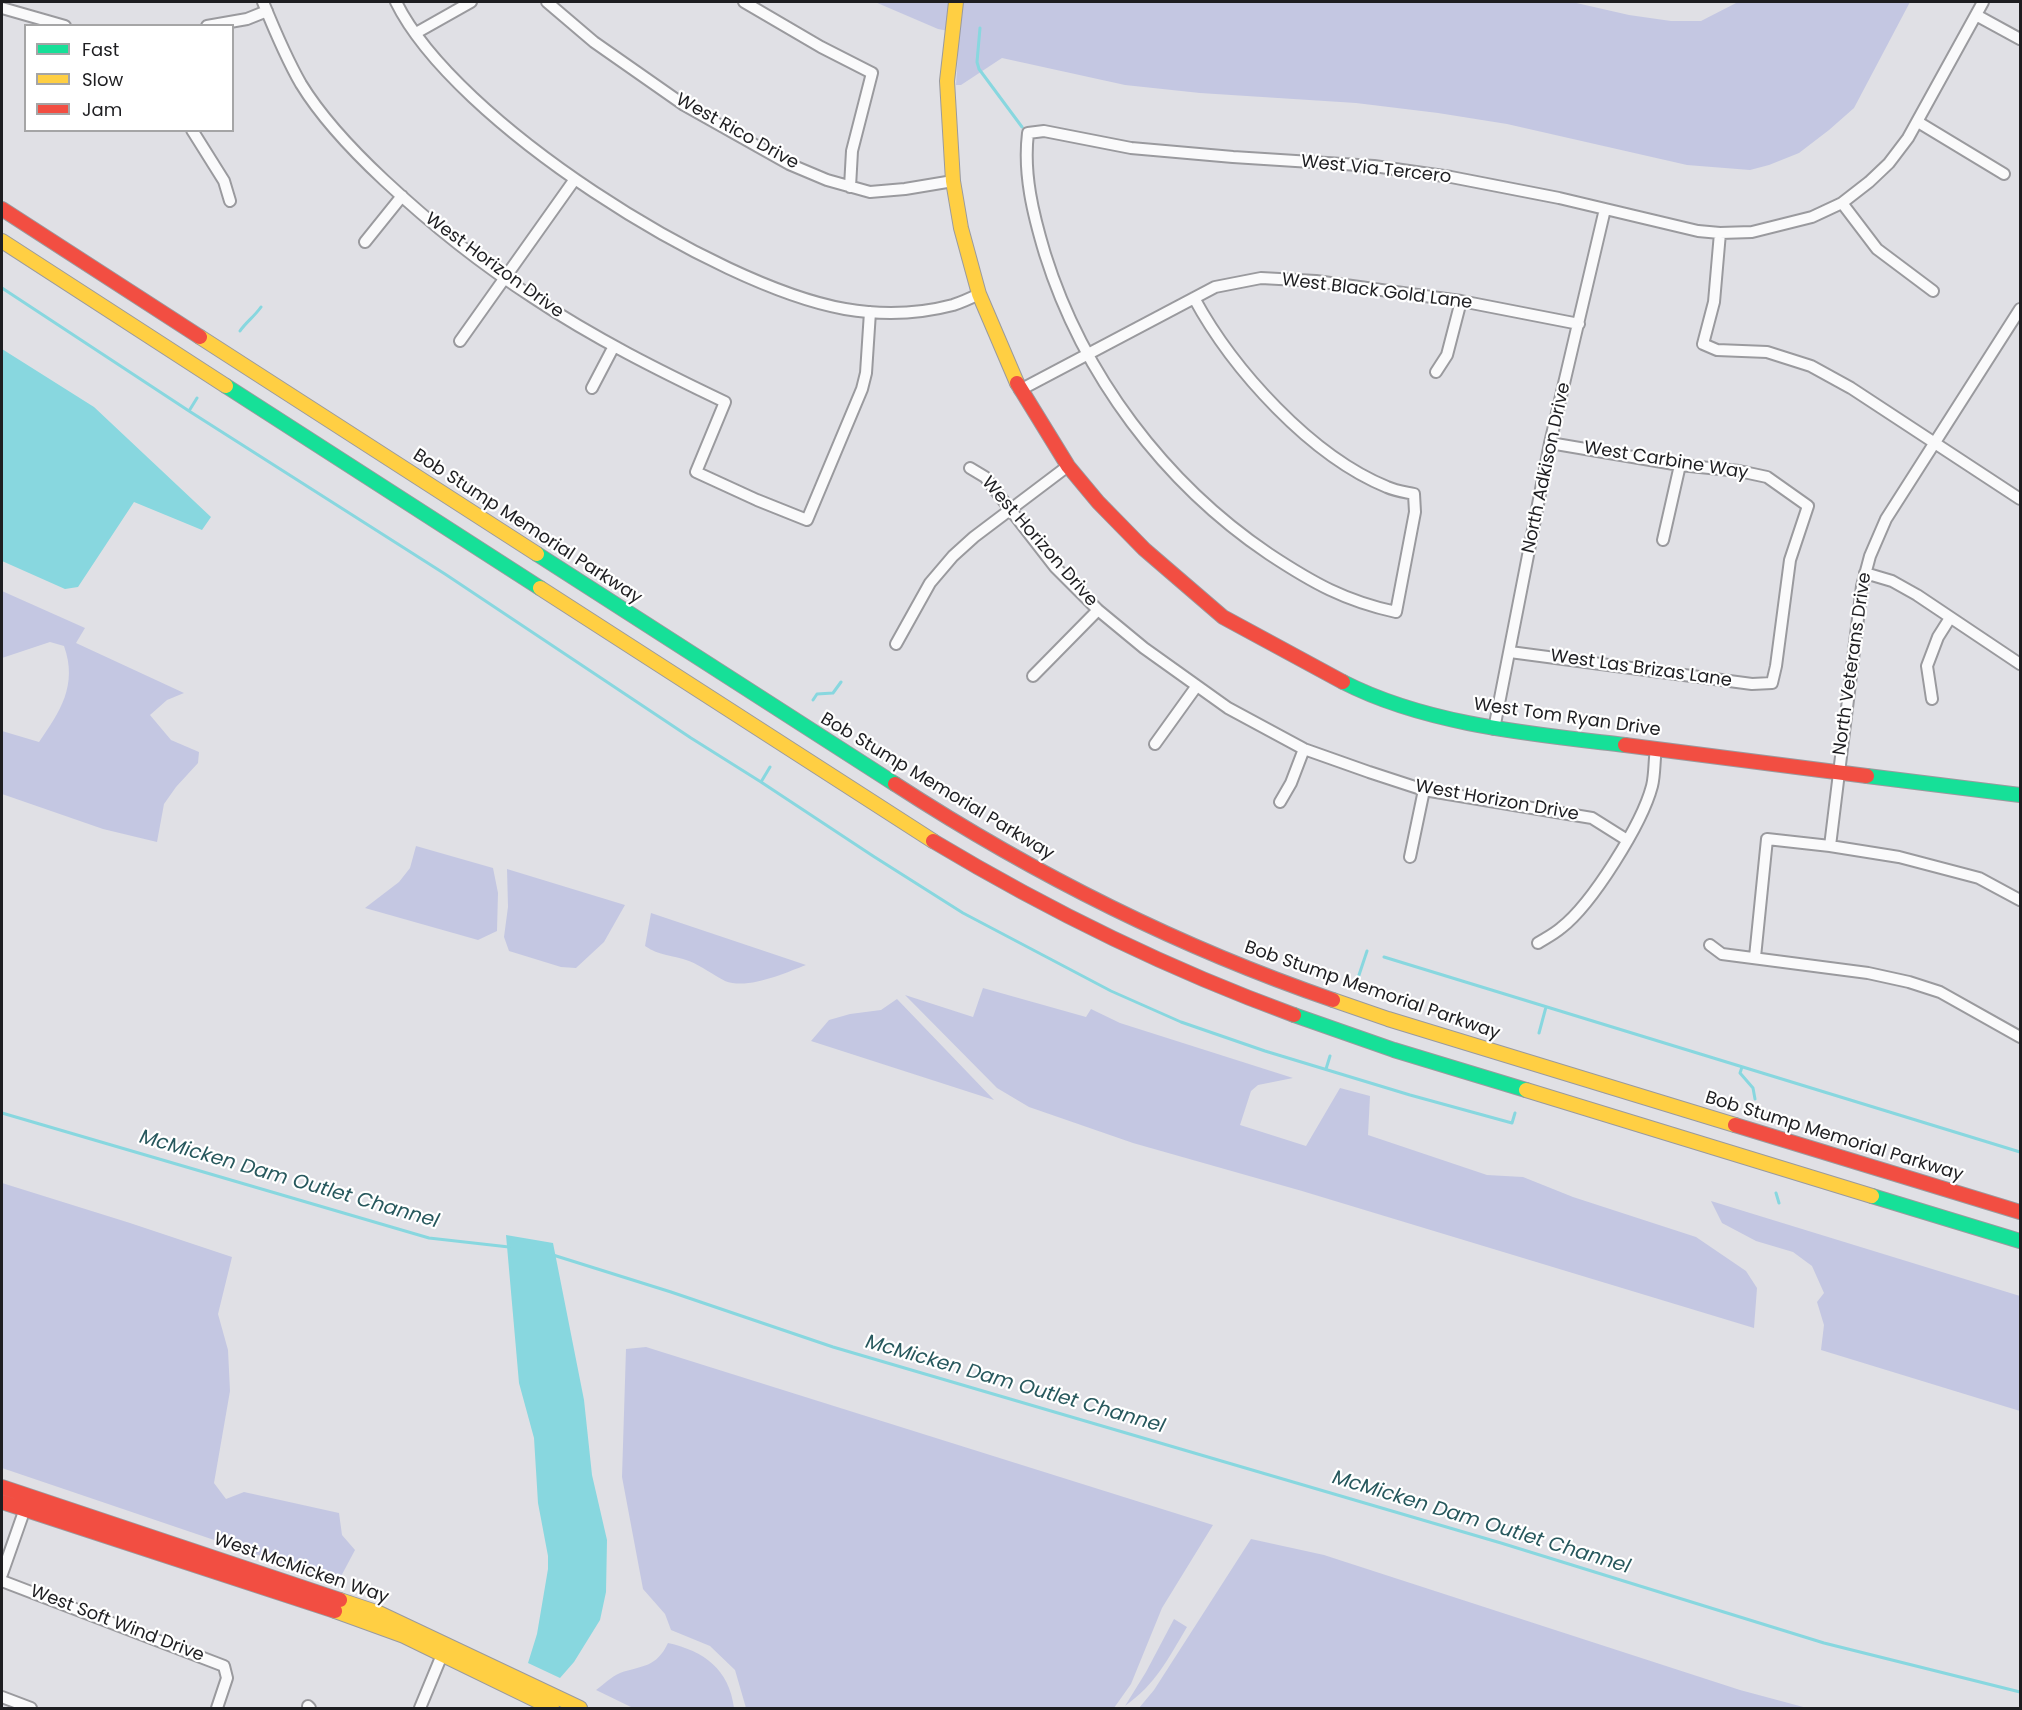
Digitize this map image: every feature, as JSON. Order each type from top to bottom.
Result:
[{"type":"main road","name":"West Tom Ryan Drive","points":[[956,2],[947,81],[954,181],[962,228],[979,294],[999,345],[1020,390],[1068,466],[1144,549],[1223,617],[1356,689],[1406,707],[1494,729],[2020,795]]},
{"type":"main road","name":"Bob Stump Memorial Parkway","points":[[2,209],[914,797],[993,845],[1103,904],[1251,970],[1379,1016],[2020,1212]]},
{"type":"main road","points":[[2,241],[909,827],[1011,887],[1097,931],[1217,986],[1338,1031],[2020,1240]]},
{"type":"main road","name":"West McMicken Way","points":[[2,1487],[27,1503],[444,1649],[580,1708]]},
{"type":"main road","name":"West McMicken Way","points":[[2,1502],[27,1503]]},
{"type":"main road","name":"West McMicken Way","points":[[444,1649],[552,1708]]},
{"type":"street","points":[[396,2],[435,60],[464,89],[523,139],[575,179],[635,217],[732,271],[788,294],[845,309],[870,312],[904,312],[954,305],[979,294]]},
{"type":"street","points":[[416,33],[471,2]]},
{"type":"street","name":"West Rico Drive","points":[[547,2],[594,42],[684,105],[789,164],[827,180],[870,192],[954,181]]},
{"type":"street","points":[[744,2],[821,47],[872,73],[852,151],[850,187]]},
{"type":"street","name":"West Via Tercero","points":[[1088,354],[1055,286],[1033,211],[1025,157],[1028,133],[1044,131],[1131,148],[1374,166],[1451,177],[1698,231],[1752,232],[1812,217],[1842,202],[1889,163],[1918,122],[1983,2]]},
{"type":"street","points":[[218,24],[247,19],[265,6]]},
{"type":"street","name":"West Horizon Drive","points":[[265,6],[302,84],[332,127],[402,196],[534,298],[615,346],[725,402],[696,472],[757,501],[807,520],[862,389],[866,373],[870,312]]},
{"type":"street","points":[[2,8],[58,24]]},
{"type":"street","points":[[1976,15],[2020,39]]},
{"type":"street","points":[[1918,122],[2004,174]]},
{"type":"street","points":[[193,132],[224,181],[230,201]]},
{"type":"street","points":[[460,340],[575,179]]},
{"type":"street","points":[[365,242],[402,196]]},
{"type":"street","points":[[1842,202],[1877,249],[1933,291]]},
{"type":"street","name":"North Adkison Drive","points":[[1494,729],[1551,443],[1605,209]]},
{"type":"street","points":[[1720,233],[1714,302],[1703,344],[1718,350],[1767,352],[1811,366],[1851,388],[2020,499]]},
{"type":"street","name":"West Black Gold Lane","points":[[1020,390],[1215,287],[1261,278],[1316,281],[1461,301],[1579,324]]},
{"type":"street","points":[[1088,354],[1101,377],[1167,467],[1211,510],[1304,577],[1337,595],[1396,612],[1415,512],[1414,494],[1388,488],[1348,467],[1316,443],[1257,386],[1209,326],[1194,298]]},
{"type":"street","points":[[1436,372],[1447,355],[1461,301]]},
{"type":"street","name":"North Veterans Drive","points":[[1830,846],[1862,586],[1870,556],[1886,519],[2017,324],[2020,309]]},
{"type":"street","points":[[592,388],[615,346]]},
{"type":"street","name":"West Carbine Way","points":[[1551,443],[1767,477],[1808,506],[1790,560],[1772,683]]},
{"type":"street","points":[[1663,540],[1680,465]]},
{"type":"street","points":[[896,644],[930,583],[953,556],[974,537],[1068,466]]},
{"type":"street","name":"West Horizon Drive","points":[[970,468],[985,477],[1055,567],[1098,610],[1196,687],[1228,708],[1304,749],[1424,790],[1592,818],[1627,840]]},
{"type":"street","points":[[1865,573],[1892,581],[1917,595],[2020,664]]},
{"type":"street","points":[[1033,676],[1098,610]]},
{"type":"street","points":[[1932,699],[1927,666],[1938,637],[1950,618]]},
{"type":"street","name":"West Las Brizas Lane","points":[[1510,652],[1752,684],[1772,683]]},
{"type":"street","points":[[1155,744],[1196,687]]},
{"type":"street","points":[[1280,802],[1291,783],[1304,749]]},
{"type":"street","points":[[1538,943],[1562,928],[1584,905],[1627,840],[1642,813],[1652,785],[1656,749]]},
{"type":"street","points":[[1410,857],[1424,790]]},
{"type":"street","points":[[1755,957],[1767,840],[1830,846],[1899,857],[1979,878],[2020,900]]},
{"type":"street","points":[[1710,945],[1722,954],[1868,973],[1909,982],[1940,992],[2020,1037]]},
{"type":"street","points":[[2,1574],[27,1503]]},
{"type":"street","name":"West Soft Wind Drive","points":[[2,1581],[224,1666],[227,1674],[217,1708]]},
{"type":"street","points":[[420,1708],[444,1649]]},
{"type":"street","points":[[2,1697],[31,1708]]},
{"type":"shaded area","points":[[875,2],[1572,2],[1629,15],[1671,21],[1701,21],[1738,2],[1910,2],[1854,108],[1799,153],[1750,170],[1687,165],[1507,124],[1438,113],[1356,103],[1200,93],[1125,85],[1002,58],[961,85],[956,85],[959,33],[938,29]]},
{"type":"shaded area","points":[[2,591],[85,628],[76,643],[184,693],[167,700],[150,715],[171,740],[199,752],[198,763],[164,804],[157,842],[103,829],[2,794],[2,731],[39,742],[60,709],[68,686],[69,673],[64,646],[50,642],[2,658]]},
{"type":"shaded area","points":[[416,846],[493,868],[498,893],[497,931],[478,940],[365,908],[399,882],[410,868]]},
{"type":"shaded area","points":[[507,869],[625,905],[604,942],[576,968],[561,967],[509,951],[504,937],[508,907]]},
{"type":"shaded area","points":[[651,913],[806,965],[755,982],[725,981],[694,963],[656,952],[645,946]]},
{"type":"shaded area","points":[[983,988],[1086,1017],[1091,1009],[1120,1023],[1293,1078],[1258,1085],[1251,1091],[1240,1125],[1306,1146],[1340,1088],[1370,1096],[1368,1135],[1487,1175],[1523,1177],[1573,1197],[1696,1237],[1746,1271],[1757,1288],[1754,1328],[1302,1191],[1133,1143],[1029,1107],[997,1088],[905,995],[973,1017]]},
{"type":"shaded area","points":[[897,999],[994,1100],[811,1041],[829,1020],[850,1014],[881,1010]]},
{"type":"shaded area","points":[[2,1183],[232,1257],[218,1314],[228,1350],[230,1391],[214,1483],[226,1499],[244,1492],[339,1513],[342,1535],[355,1550],[338,1582],[2,1468]]},
{"type":"shaded area","points":[[1711,1201],[2020,1296],[2020,1411],[1821,1350],[1824,1325],[1817,1302],[1824,1293],[1812,1266],[1793,1252],[1756,1241],[1722,1223]]},
{"type":"shaded area","points":[[646,1347],[1213,1525],[1162,1608],[1131,1684],[1114,1708],[746,1708],[735,1670],[710,1646],[671,1630],[665,1614],[643,1589],[622,1477],[626,1349]]},
{"type":"shaded area","points":[[1251,1539],[1324,1555],[1740,1690],[1807,1708],[1139,1708],[1154,1690]]},
{"type":"shaded area","points":[[1174,1619],[1187,1627],[1153,1680],[1125,1706],[1146,1672]]},
{"type":"shaded area","points":[[668,1643],[693,1651],[713,1664],[727,1683],[734,1708],[633,1708],[596,1690],[617,1674],[654,1661]]},
{"type":"water","points":[[2,349],[94,407],[211,517],[202,530],[134,502],[78,587],[65,589],[2,561]]},
{"type":"water","points":[[506,1235],[553,1243],[584,1400],[592,1475],[607,1540],[606,1592],[600,1620],[574,1662],[560,1678],[528,1663],[537,1634],[548,1569],[548,1556],[538,1503],[534,1438],[519,1383]]},
{"type":"waterway","points":[[980,28],[977,62],[979,69],[1022,127]]},
{"type":"waterway","points":[[2,288],[963,913],[1111,991],[1181,1022],[1265,1051],[1512,1123],[1515,1113]]},
{"type":"waterway","points":[[240,331],[261,307]]},
{"type":"waterway","points":[[189,411],[197,398]]},
{"type":"waterway","points":[[813,700],[817,694],[833,693],[841,682]]},
{"type":"waterway","points":[[761,782],[770,767]]},
{"type":"waterway","points":[[1357,981],[1367,951]]},
{"type":"waterway","points":[[1384,957],[2020,1152]]},
{"type":"waterway","points":[[1539,1033],[1546,1007]]},
{"type":"waterway","points":[[1326,1069],[1330,1056]]},
{"type":"waterway","points":[[1742,1067],[1740,1073],[1753,1088],[1755,1099]]},
{"type":"waterway","name":"McMicken Dam Outlet Channel","points":[[2,1113],[429,1238],[509,1247]]},
{"type":"waterway","points":[[1776,1193],[1779,1203]]},
{"type":"waterway","name":"McMicken Dam Outlet Channel","points":[[553,1255],[833,1347],[1501,1543],[1824,1643],[2020,1692]]},
{"type":"traffic: fast","points":[[226,386],[540,588]]},
{"type":"traffic: fast","points":[[537,554],[895,784]]},
{"type":"traffic: fast","points":[[1343,682],[1375,697],[1445,718],[1517,732],[1625,745]]},
{"type":"traffic: fast","points":[[1867,776],[2020,795]]},
{"type":"traffic: fast","points":[[1294,1015],[1394,1050],[1526,1090]]},
{"type":"traffic: fast","points":[[1872,1196],[2020,1241]]},
{"type":"traffic: slow","points":[[956,2],[947,81],[953,181],[961,228],[979,294],[1017,383]]},
{"type":"traffic: slow","points":[[2,241],[226,386]]},
{"type":"traffic: slow","points":[[200,337],[537,554]]},
{"type":"traffic: slow","points":[[540,588],[933,841]]},
{"type":"traffic: slow","points":[[1333,1000],[1388,1019],[1735,1125]]},
{"type":"traffic: slow","points":[[1526,1090],[1872,1196]]},
{"type":"traffic: slow","points":[[340,1600],[379,1613],[580,1708]]},
{"type":"traffic: slow","points":[[335,1611],[404,1636],[552,1708]]},
{"type":"traffic: jam","points":[[2,209],[200,337]]},
{"type":"traffic: jam","points":[[1017,383],[1068,466],[1098,502],[1144,549],[1223,617],[1343,682]]},
{"type":"traffic: jam","points":[[1625,745],[1867,776]]},
{"type":"traffic: jam","points":[[895,784],[1000,848],[1108,906],[1219,956],[1333,1000]]},
{"type":"traffic: jam","points":[[933,841],[1020,891],[1109,937],[1201,978],[1294,1015]]},
{"type":"traffic: jam","points":[[1735,1125],[2020,1212]]},
{"type":"traffic: jam","points":[[2,1487],[340,1600]]},
{"type":"traffic: jam","points":[[2,1502],[335,1611]]}]
